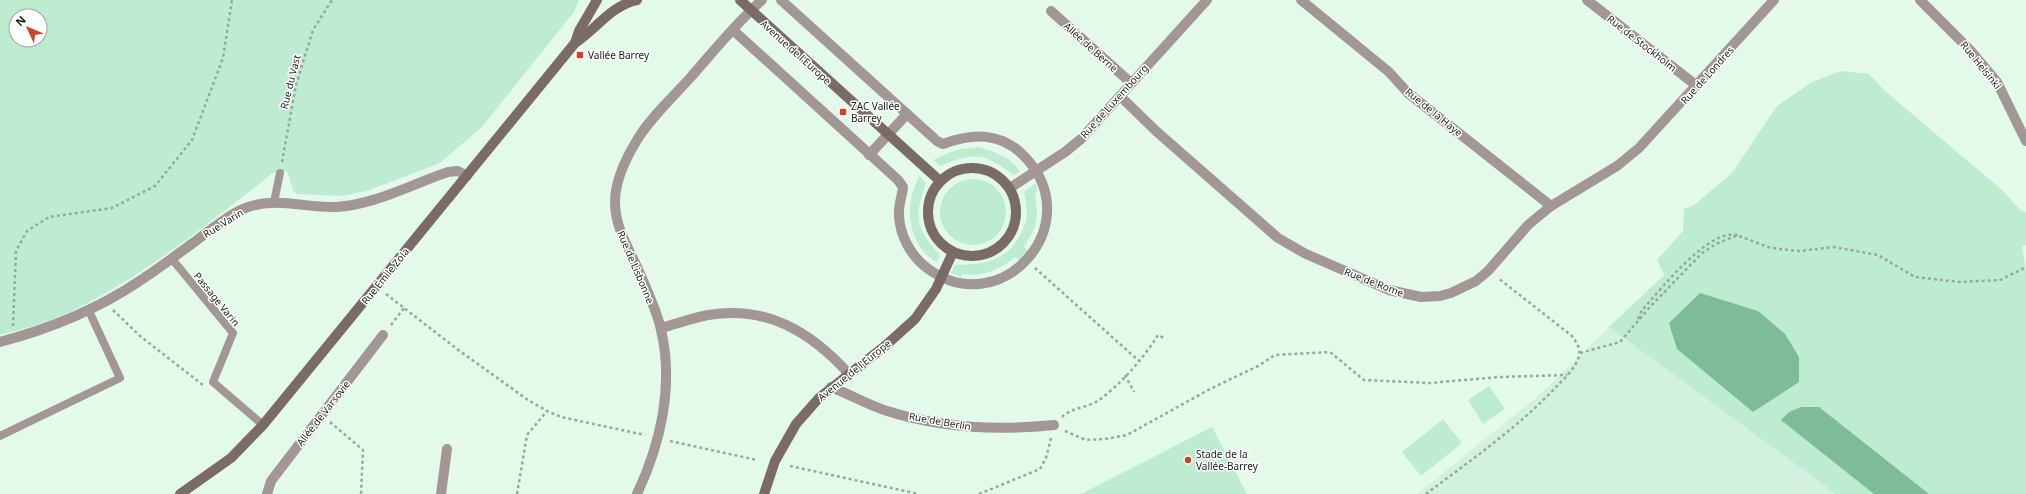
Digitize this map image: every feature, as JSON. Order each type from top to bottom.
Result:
[{"type":"street","name":"Rue Émile Zola","points":[[575,43],[579,31],[597,0]]},
{"type":"street","name":"Rue Émile Zola","points":[[187,492],[231,458],[263,425],[575,43],[608,15],[622,6],[637,0]]},
{"type":"street","name":"Rue de Lisbonne","points":[[637,494],[651,461],[658,438],[664,411],[666,386],[660,328],[638,269],[622,236],[615,203],[616,190],[621,173],[637,139],[733,30],[762,0]]},
{"type":"street","points":[[733,30],[898,180],[903,187],[899,203],[899,217],[906,243],[923,265],[942,278],[959,283],[986,283],[1012,273],[1032,255],[1042,237],[1047,217],[1044,189],[1036,171],[1023,155],[1000,140],[973,135],[964,136],[944,144],[937,141],[781,0]]},
{"type":"street","name":"Rue de Luxembourg","points":[[1010,188],[1081,139],[1207,0]]},
{"type":"street","name":"Rue de la Haye","points":[[1301,0],[1389,72],[1408,93],[1551,206]]},
{"type":"street","name":"Rue de Stockholm","points":[[1587,0],[1697,86]]},
{"type":"street","name":"Rue de Londres","points":[[1639,148],[1774,0]]},
{"type":"street","name":"Rue Helsinki","points":[[1920,0],[1970,50],[1997,82],[2026,141]]},
{"type":"street","name":"Avenue de l'Europe","points":[[740,1],[940,181]]},
{"type":"street","name":"Allée de Berne","points":[[1051,11],[1131,83]]},
{"type":"street","name":"Rue de Rome","points":[[1120,96],[1156,131],[1278,238],[1306,254],[1389,290],[1421,297],[1435,297],[1464,288],[1488,271],[1528,226],[1551,206],[1617,166],[1639,148]]},
{"type":"street","points":[[869,155],[906,114]]},
{"type":"street","points":[[976,168],[996,174],[1010,188],[1014,199],[1016,221],[1005,242],[997,249],[975,256],[953,252],[939,242],[930,228],[927,212],[931,195],[940,181],[957,170],[976,168]]},
{"type":"street","name":"Rue Varin","points":[[0,342],[89,311],[106,303],[172,259],[236,213],[260,204],[274,202],[335,207],[381,197],[448,172],[458,171],[467,176]]},
{"type":"street","name":"Avenue de l'Europe","points":[[764,494],[775,462],[792,430],[807,410],[831,387],[885,346],[915,319],[930,300],[942,278],[953,252]]},
{"type":"street","points":[[660,328],[694,318],[722,313],[761,316],[785,324],[808,336],[828,352],[849,374]]},
{"type":"street","name":"Allée de Varsovie","points":[[267,494],[270,482],[383,335]]},
{"type":"street","name":"Rue de Berlin","points":[[831,387],[883,409],[941,424],[1000,428],[1054,426]]},
{"type":"street","points":[[441,494],[447,449]]},
{"type":"lane","points":[[274,202],[280,174]]},
{"type":"lane","name":"Passage Varin","points":[[172,259],[233,333],[213,382],[218,388]]},
{"type":"lane","points":[[0,436],[120,378],[89,311]]},
{"type":"lane","points":[[218,388],[263,425]]},
{"type":"path","points":[[12,339],[16,251],[27,231],[49,217],[112,208],[155,186],[192,140],[223,58],[232,0]]},
{"type":"path","name":"Rue du Vast","points":[[280,174],[296,85],[313,30],[332,0]]},
{"type":"path","points":[[1580,354],[1617,344],[1627,336],[1637,323],[1702,253],[1716,244],[1735,236],[1779,249],[1800,251],[1834,247],[1878,256],[1915,277],[1960,282],[2000,280],[2026,267]]},
{"type":"path","points":[[1035,268],[1139,361]]},
{"type":"path","points":[[1426,494],[1526,417],[1567,375],[1574,366],[1580,354],[1579,346],[1572,336],[1488,271]]},
{"type":"path","points":[[385,292],[463,354],[528,400],[547,411],[561,417],[757,460]]},
{"type":"path","points":[[106,303],[140,336],[209,390],[218,388]]},
{"type":"path","points":[[383,335],[404,308]]},
{"type":"path","points":[[979,494],[1040,470],[1046,458],[1054,426],[1068,412],[1086,407],[1098,400],[1139,361],[1158,335],[1164,338]]},
{"type":"path","points":[[1054,426],[1086,440],[1105,439],[1127,434],[1210,388],[1258,366],[1275,355],[1330,352],[1364,380],[1430,383],[1499,377],[1567,375]]},
{"type":"path","points":[[1125,375],[1134,392]]},
{"type":"path","points":[[518,494],[527,435],[547,411]]},
{"type":"path","points":[[322,415],[363,450],[361,494]]},
{"type":"path","points":[[790,466],[920,494]]},
{"type":"shaded area","points":[[0,0],[579,0],[574,12],[482,127],[440,163],[367,191],[343,196],[297,194],[293,190],[287,171],[273,173],[225,211],[151,265],[99,297],[64,315],[37,325],[0,335]]},
{"type":"shaded area","points":[[1840,71],[1869,74],[1885,91],[2002,190],[2021,211],[2026,212],[2026,245],[2022,246],[2026,272],[2026,494],[1836,494],[1609,327],[1664,275],[1657,260],[1683,231],[1684,209],[1694,205],[1732,173],[1777,106],[1812,82]]},
{"type":"shaded area","points":[[979,147],[996,153],[1012,162],[1020,172],[1013,175],[1003,167],[986,158],[962,158],[940,166],[933,160],[956,150]]},
{"type":"shaded area","points":[[919,176],[926,183],[920,205],[919,222],[926,237],[940,255],[937,262],[923,251],[914,236],[911,227],[911,200]]},
{"type":"shaded area","points":[[973,179],[986,182],[996,189],[1003,199],[1006,212],[1003,225],[996,235],[986,242],[973,245],[960,242],[950,235],[943,225],[940,212],[943,199],[950,189],[960,182]]},
{"type":"shaded area","points":[[1035,183],[1038,190],[1035,195],[1037,217],[1032,234],[1024,247],[1028,251],[1020,261],[1015,257],[1003,266],[990,272],[970,275],[962,274],[961,277],[951,273],[955,265],[984,263],[1000,257],[1013,246],[1022,232],[1027,217],[1024,192]]},
{"type":"shaded area","points":[[1700,293],[1758,311],[1785,334],[1799,357],[1799,382],[1753,412],[1677,349],[1669,323]]},
{"type":"shaded area","points":[[1609,327],[1836,494],[1417,494],[1543,392]]},
{"type":"shaded area","points":[[1489,386],[1505,409],[1483,424],[1468,400]]},
{"type":"shaded area","points":[[1801,407],[1819,407],[1929,494],[1874,494],[1781,420],[1789,412]]},
{"type":"shaded area","points":[[1443,419],[1462,443],[1421,476],[1402,452]]},
{"type":"shaded area","name":"Stade de la Vallée-Barrey","points":[[1212,427],[1247,494],[1081,494]]},
{"type":"place","name":"Vallée Barrey","points":[[580,55]]},
{"type":"place","name":"ZAC Vallée Barrey","points":[[843,112]]},
{"type":"place","name":"Stade de la Vallée-Barrey","points":[[1188,460]]}]
